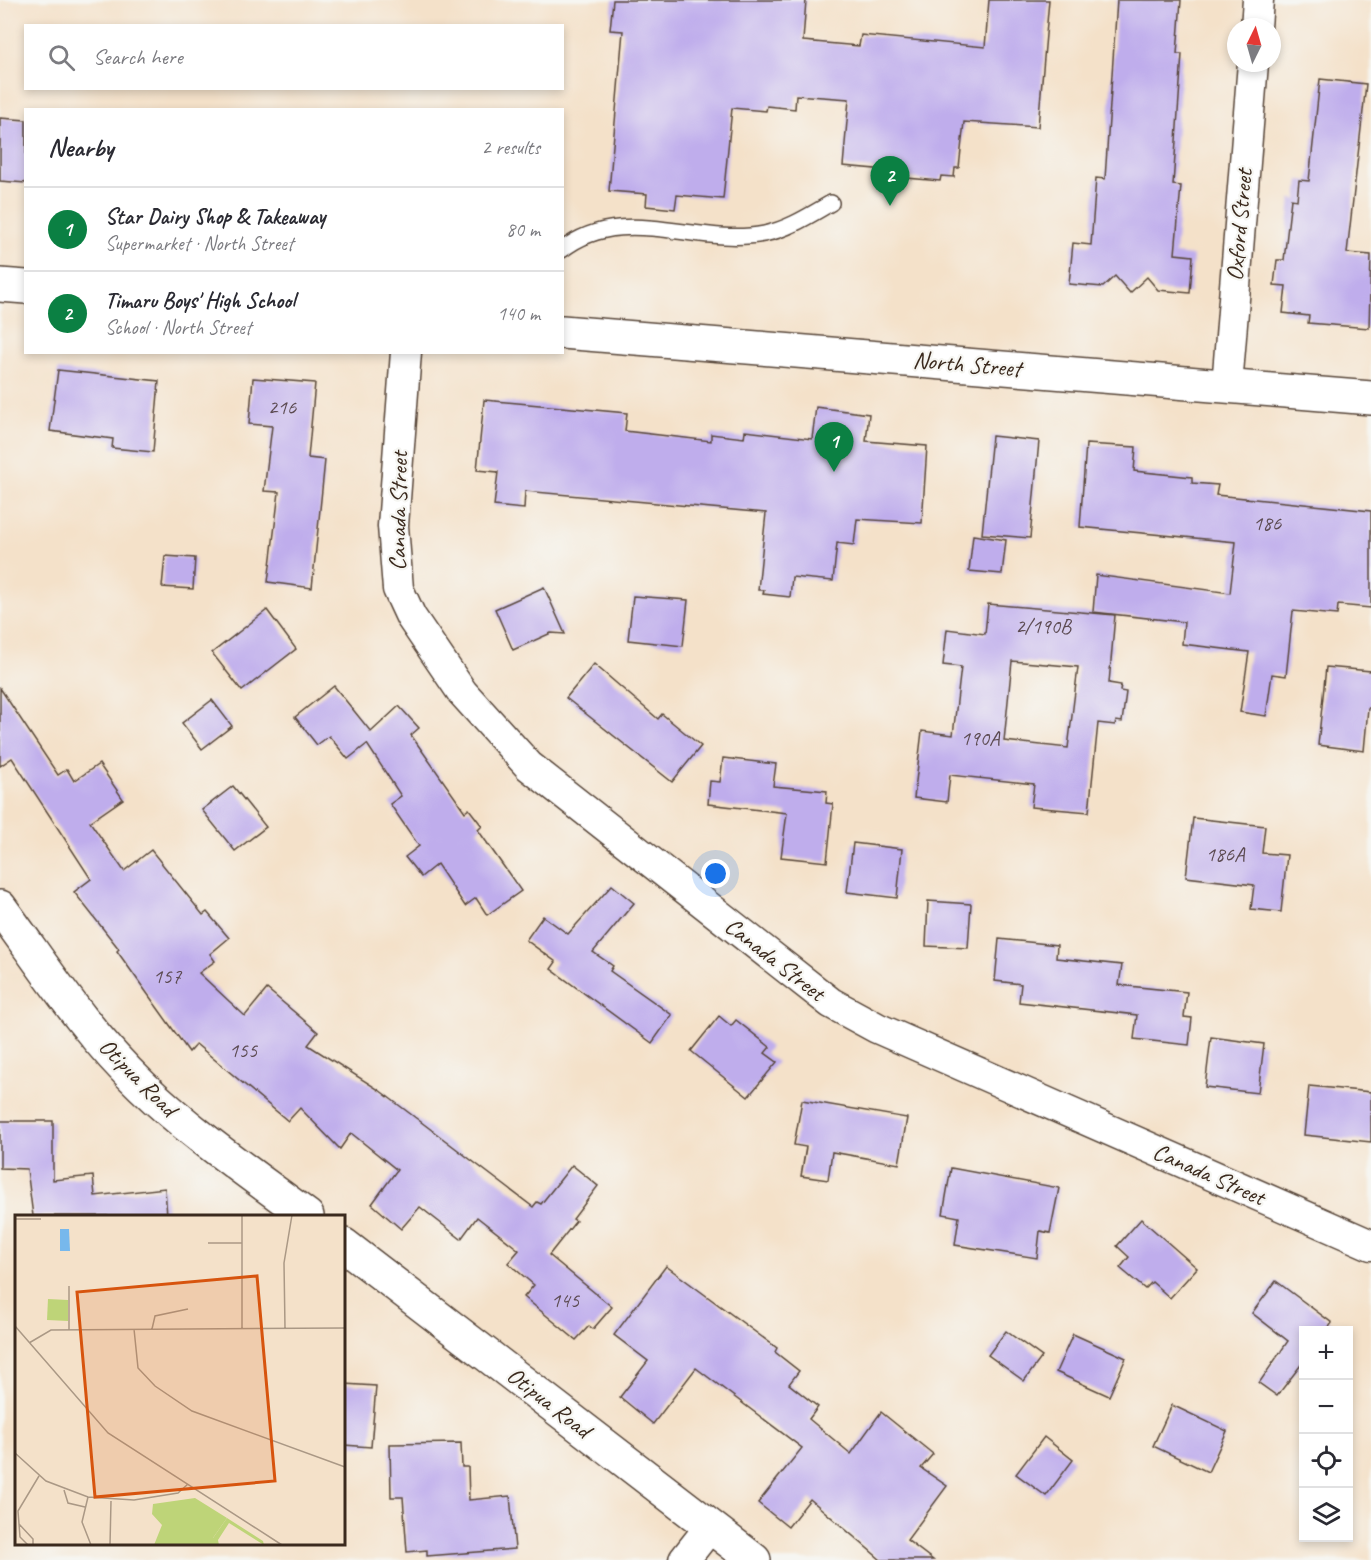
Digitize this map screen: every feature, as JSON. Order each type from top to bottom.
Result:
[{"type":"street","points":[[1257,18],[1258,0]]},
{"type":"street","name":"Oxford Street","points":[[1227,386],[1252,72]]},
{"type":"street","points":[[0,285],[24,287]]},
{"type":"street","name":"North Street","points":[[564,332],[1371,398]]},
{"type":"street","name":"Canada Street","points":[[406,354],[393,526],[398,589],[411,617],[462,692],[529,766],[831,1003],[877,1028],[1371,1245]]},
{"type":"street","name":"Otipua Road","points":[[0,907],[79,1016],[141,1086],[173,1114],[306,1215]]},
{"type":"street","name":"Otipua Road","points":[[345,1246],[754,1560]]},
{"type":"street","points":[[684,1560],[710,1527]]},
{"type":"lane","points":[[564,248],[578,237],[601,230],[632,226],[730,237],[765,234],[795,224],[831,203]]},
{"type":"building","points":[[613,0],[806,0],[803,41],[859,46],[861,35],[985,47],[989,0],[1049,0],[1038,127],[964,122],[959,168],[955,168],[954,177],[941,176],[940,181],[907,178],[908,172],[843,166],[849,99],[796,95],[795,109],[767,106],[766,111],[732,108],[723,199],[677,195],[675,209],[646,206],[647,194],[609,191],[623,31],[610,30]]},
{"type":"building","points":[[1117,0],[1181,0],[1177,54],[1182,54],[1173,185],[1181,186],[1175,254],[1193,256],[1190,293],[1158,290],[1147,277],[1130,293],[1115,276],[1103,287],[1069,284],[1073,243],[1091,245],[1096,178],[1105,179]]},
{"type":"building","points":[[1320,79],[1366,84],[1347,253],[1371,255],[1369,328],[1308,323],[1309,316],[1283,313],[1286,286],[1274,285],[1277,260],[1284,260],[1291,199],[1297,200],[1299,180],[1309,181]]},
{"type":"building","points":[[0,118],[24,120],[24,183],[0,181]]},
{"type":"building","points":[[58,370],[159,381],[153,452],[112,448],[113,439],[50,431]]},
{"type":"building","points":[[253,378],[315,383],[308,458],[325,460],[312,588],[268,582],[279,492],[264,491],[272,426],[249,424]]},
{"type":"building","points":[[484,400],[627,413],[625,431],[711,441],[711,434],[744,438],[745,431],[812,439],[816,407],[869,414],[866,441],[927,446],[922,523],[857,519],[854,545],[837,543],[833,581],[792,577],[790,597],[763,594],[764,590],[758,590],[766,513],[525,491],[524,509],[494,506],[498,472],[477,470]]},
{"type":"building","points":[[992,436],[1039,441],[1030,538],[982,534]]},
{"type":"building","points":[[1086,444],[1136,447],[1134,471],[1192,477],[1192,483],[1218,485],[1216,495],[1371,511],[1371,608],[1338,605],[1337,615],[1293,611],[1286,676],[1272,674],[1266,716],[1240,712],[1249,652],[1182,644],[1184,622],[1093,612],[1096,575],[1230,593],[1236,542],[1080,527]]},
{"type":"building","points":[[973,535],[1006,540],[1002,574],[969,571]]},
{"type":"building","points":[[165,556],[195,558],[193,589],[162,587]]},
{"type":"building","points":[[544,587],[565,634],[551,633],[513,650],[495,609]]},
{"type":"building","points":[[633,596],[688,600],[683,646],[628,640]]},
{"type":"building","points":[[988,604],[1115,615],[1109,683],[1121,685],[1120,691],[1126,692],[1122,722],[1116,721],[1115,725],[1098,723],[1089,812],[1031,807],[1034,784],[950,775],[947,802],[914,798],[922,731],[953,735],[961,667],[943,665],[947,629],[985,634]],"holes":[[[1012,661],[1078,667],[1068,748],[1004,741]]]},
{"type":"building","points":[[267,610],[296,649],[242,691],[212,653]]},
{"type":"building","points":[[594,664],[658,719],[662,714],[701,746],[672,782],[566,698]]},
{"type":"building","points":[[1326,667],[1371,671],[1371,708],[1368,708],[1364,751],[1318,745]]},
{"type":"building","points":[[334,686],[371,732],[399,706],[419,728],[411,735],[465,812],[469,809],[482,826],[478,830],[521,891],[487,915],[476,898],[465,906],[437,864],[421,877],[405,857],[419,846],[390,804],[401,796],[367,744],[348,759],[329,736],[317,745],[295,717]]},
{"type":"building","points":[[0,688],[58,775],[67,769],[74,781],[99,764],[123,799],[90,822],[124,871],[151,850],[203,915],[207,912],[229,938],[210,954],[215,961],[199,973],[245,1016],[267,989],[318,1032],[308,1045],[379,1090],[533,1207],[537,1202],[541,1204],[572,1165],[598,1186],[573,1219],[576,1221],[549,1255],[612,1307],[593,1329],[589,1326],[576,1340],[524,1297],[534,1285],[508,1263],[519,1250],[477,1217],[461,1239],[420,1207],[401,1229],[372,1204],[397,1170],[351,1133],[340,1149],[300,1108],[288,1121],[196,1044],[189,1052],[117,951],[119,949],[74,892],[91,879],[12,758],[0,766]]},
{"type":"building","points":[[212,700],[232,726],[202,749],[182,723]]},
{"type":"building","points":[[723,758],[776,764],[773,786],[827,791],[826,803],[833,804],[827,862],[781,857],[787,813],[708,804],[710,781],[720,782]]},
{"type":"building","points":[[233,786],[266,827],[235,851],[202,810]]},
{"type":"building","points":[[1193,818],[1265,826],[1262,853],[1287,855],[1281,912],[1251,909],[1254,885],[1186,877]]},
{"type":"building","points":[[853,843],[902,849],[897,898],[847,892]]},
{"type":"building","points":[[612,885],[634,903],[593,952],[613,966],[610,971],[672,1015],[652,1043],[551,969],[556,962],[526,940],[543,916],[568,934]]},
{"type":"building","points":[[928,901],[971,904],[968,948],[926,946]]},
{"type":"building","points":[[999,939],[1057,945],[1056,958],[1122,965],[1119,985],[1187,992],[1184,1017],[1192,1018],[1189,1045],[1134,1039],[1137,1015],[1019,1002],[1021,984],[995,981]]},
{"type":"building","points":[[719,1016],[731,1026],[736,1020],[770,1047],[765,1053],[777,1062],[748,1097],[691,1051]]},
{"type":"building","points":[[1211,1037],[1264,1044],[1258,1093],[1205,1087]]},
{"type":"building","points":[[1309,1086],[1371,1092],[1371,1142],[1304,1135]]},
{"type":"building","points":[[802,1100],[907,1118],[899,1164],[832,1152],[828,1180],[801,1176],[806,1147],[794,1145]]},
{"type":"building","points":[[0,1121],[53,1121],[53,1180],[93,1176],[95,1196],[165,1188],[167,1215],[33,1215],[27,1169],[0,1168]]},
{"type":"building","points":[[951,1168],[1059,1188],[1050,1233],[1040,1231],[1037,1258],[955,1245],[959,1217],[943,1214]]},
{"type":"building","points":[[1141,1219],[1197,1268],[1170,1298],[1152,1282],[1145,1289],[1120,1268],[1129,1257],[1117,1246]]},
{"type":"building","points":[[666,1266],[777,1348],[775,1352],[799,1371],[789,1384],[818,1407],[809,1419],[851,1454],[881,1412],[933,1454],[921,1468],[947,1486],[907,1540],[933,1560],[881,1560],[810,1499],[788,1527],[758,1503],[802,1448],[696,1368],[653,1424],[620,1397],[648,1361],[614,1335]]},
{"type":"building","points":[[1276,1281],[1332,1323],[1330,1326],[1299,1326],[1299,1367],[1277,1396],[1259,1383],[1288,1341],[1252,1313]]},
{"type":"building","points":[[1006,1331],[1042,1357],[1024,1381],[988,1355]]},
{"type":"building","points":[[1073,1334],[1126,1358],[1109,1396],[1056,1372]]},
{"type":"building","points":[[345,1384],[376,1386],[371,1447],[345,1445]]},
{"type":"building","points":[[1172,1405],[1227,1431],[1208,1472],[1153,1446]]},
{"type":"building","points":[[1044,1437],[1073,1460],[1046,1496],[1016,1474]]},
{"type":"building","points":[[461,1443],[462,1467],[468,1467],[469,1500],[510,1496],[515,1549],[427,1556],[427,1550],[407,1552],[403,1497],[391,1497],[390,1444]]},
{"type":"place","name":"Timaru Boys' High School","points":[[890,206]]},
{"type":"place","name":"Star Dairy Shop & Takeaway","points":[[834,472]]}]
